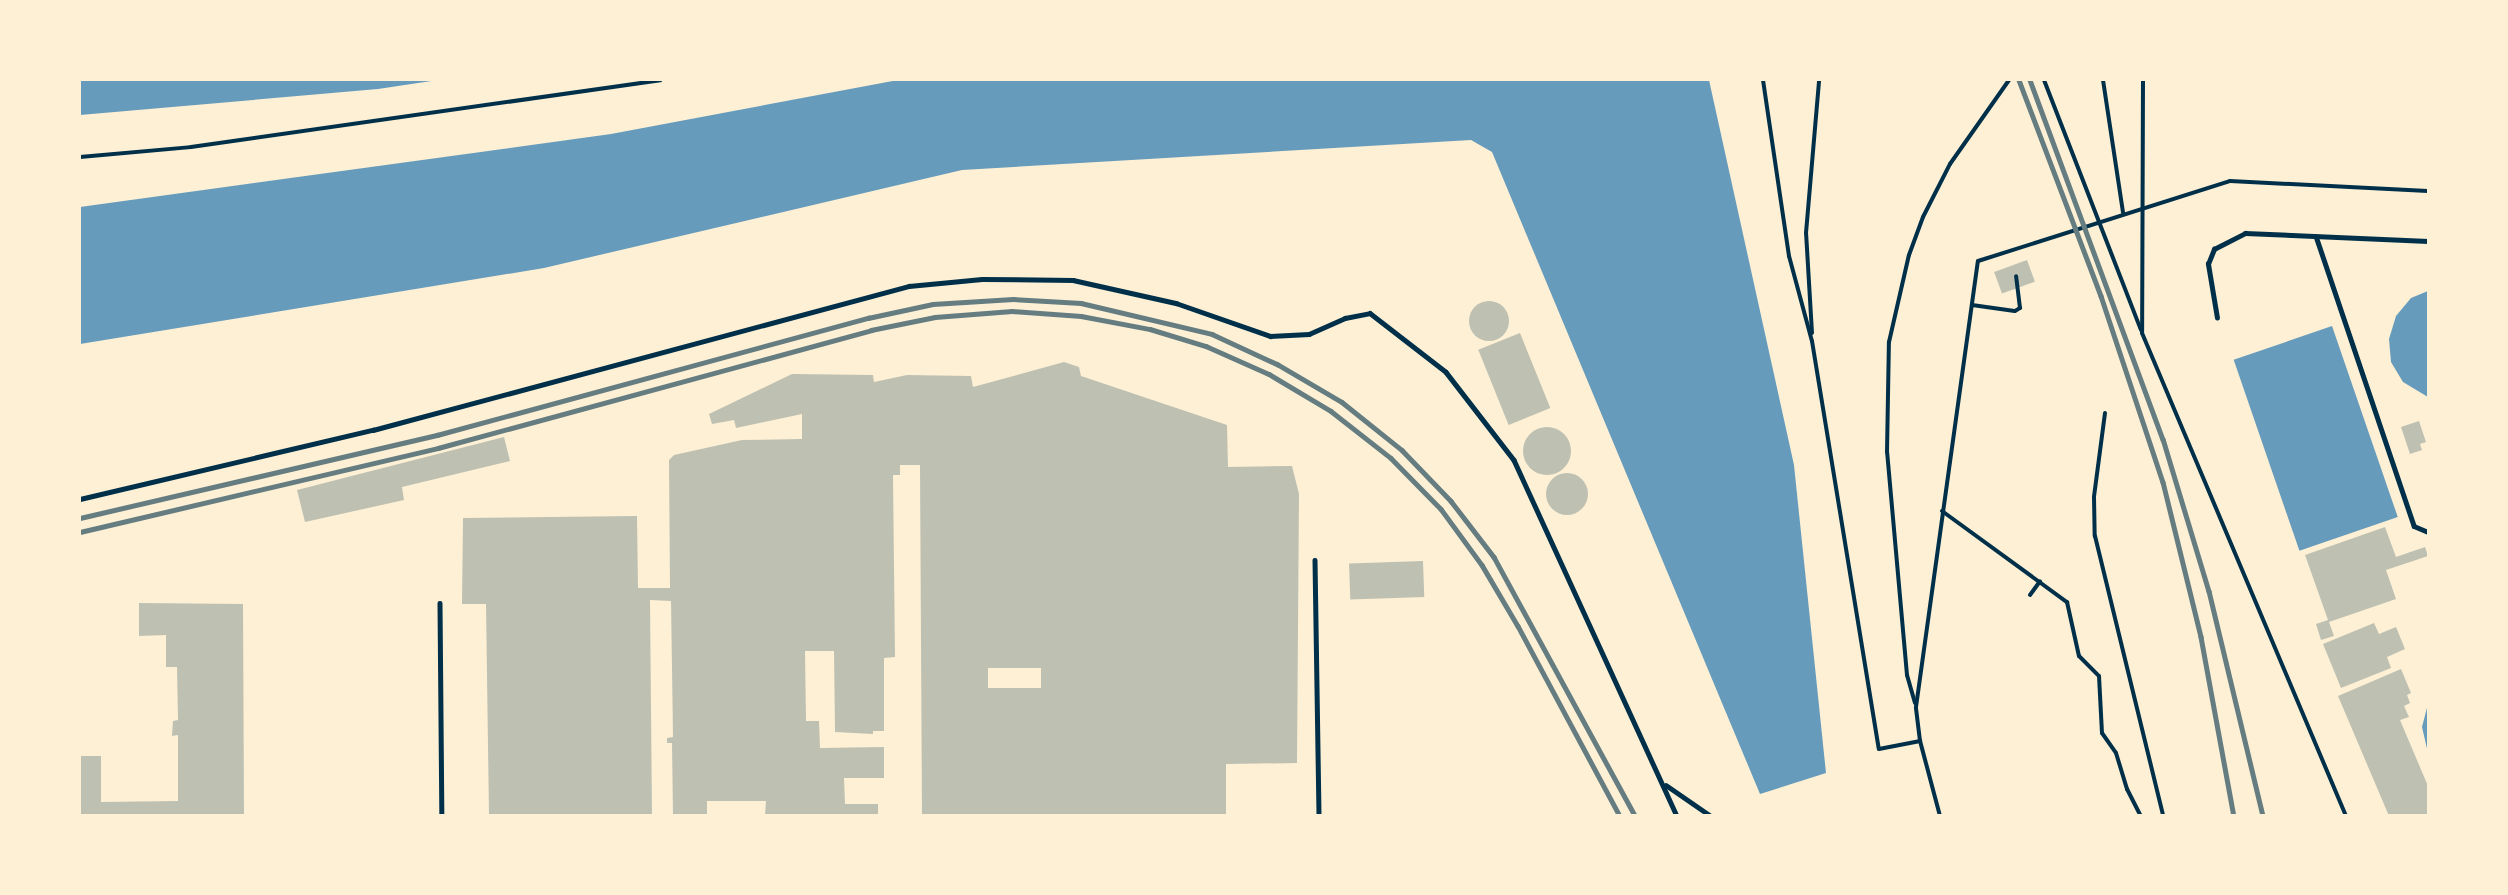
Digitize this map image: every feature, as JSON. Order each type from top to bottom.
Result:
[{"type":"lane","points":[[2217,318],[2208,264],[2214,249],[2246,233],[2428,241]]},
{"type":"lane","points":[[2316,236],[2414,526],[2428,531]]},
{"type":"lane","points":[[80,499],[373,430],[909,286],[982,279],[1072,280],[1176,303],[1270,336],[1309,334],[1345,318],[1370,314],[1446,372],[1514,460],[1677,816]]},
{"type":"lane","points":[[1316,560],[1319,816]]},
{"type":"lane","points":[[440,603],[442,816]]},
{"type":"lane","points":[[1664,784],[1711,816]]},
{"type":"path","points":[[80,157],[191,147],[660,80]]},
{"type":"path","points":[[1763,80],[1789,256],[1812,341],[1879,749],[1920,741]]},
{"type":"path","points":[[1812,341],[1806,233],[1819,80]]},
{"type":"path","points":[[1940,816],[1920,741],[1916,707],[1907,675],[1887,452],[1889,342],[1903,277],[1923,217],[1950,164],[2009,80]]},
{"type":"path","points":[[2044,80],[2142,333],[2346,816]]},
{"type":"path","points":[[2103,80],[2123,213]]},
{"type":"path","points":[[2142,333],[2143,80]]},
{"type":"path","points":[[1916,707],[1978,261],[2123,213],[2235,180],[2428,191]]},
{"type":"path","points":[[1972,305],[2015,311],[2020,308],[2016,276]]},
{"type":"path","points":[[2106,413],[2094,497],[2095,536],[2163,816]]},
{"type":"path","points":[[1942,511],[2067,602],[2079,656],[2099,676],[2103,733],[2116,753],[2127,789],[2141,816]]},
{"type":"path","points":[[2030,595],[2040,581]]},
{"type":"water","points":[[80,80],[438,80],[378,89],[80,115]]},
{"type":"water","points":[[898,80],[1709,80],[1794,465],[1826,773],[1760,794],[1492,152],[1471,140],[962,170],[544,268],[80,344],[80,207],[611,134]]},
{"type":"water","points":[[2428,291],[2428,397],[2403,382],[2391,362],[2389,339],[2396,316],[2411,298]]},
{"type":"water","points":[[2332,326],[2398,517],[2299,551],[2234,360]]},
{"type":"water","points":[[2428,704],[2428,753],[2422,727]]},
{"type":"building","points":[[2027,260],[2035,282],[2002,294],[1994,272]]},
{"type":"building","points":[[1489,301],[1503,307],[1509,321],[1503,335],[1489,341],[1475,335],[1469,321],[1475,307]]},
{"type":"building","points":[[1520,333],[1550,408],[1509,425],[1478,350]]},
{"type":"building","points":[[1064,362],[1079,367],[1081,376],[1227,425],[1228,467],[1292,466],[1299,494],[1297,763],[1226,764],[1226,816],[922,816],[920,465],[900,465],[900,475],[893,475],[895,657],[884,658],[884,731],[873,731],[873,734],[835,732],[834,651],[805,651],[806,721],[819,721],[820,748],[884,747],[884,778],[844,778],[845,804],[878,804],[878,816],[765,816],[766,801],[707,801],[707,816],[673,816],[672,743],[667,743],[667,738],[673,737],[671,601],[650,600],[652,816],[489,816],[486,604],[462,604],[463,518],[637,516],[638,588],[670,588],[669,460],[674,455],[742,440],[802,439],[802,414],[736,428],[734,420],[712,424],[709,414],[792,374],[873,375],[874,382],[907,375],[971,376],[973,387]],"holes":[[[988,668],[1041,668],[1041,688],[988,688]]]},
{"type":"building","points":[[2419,421],[2426,442],[2420,444],[2422,450],[2410,454],[2401,427]]},
{"type":"building","points":[[1542,427],[1552,427],[1567,437],[1571,451],[1570,460],[1561,471],[1552,475],[1542,475],[1527,465],[1523,456],[1523,446],[1533,431]]},
{"type":"building","points":[[504,437],[510,461],[402,487],[404,500],[305,522],[297,490]]},
{"type":"building","points":[[1567,473],[1582,479],[1588,494],[1582,509],[1567,515],[1552,509],[1546,494],[1552,479]]},
{"type":"building","points":[[2385,527],[2396,557],[2425,547],[2428,556],[2386,570],[2396,599],[2329,622],[2334,636],[2321,640],[2316,624],[2328,620],[2305,555]]},
{"type":"building","points":[[1423,561],[1424,597],[1350,600],[1349,564]]},
{"type":"building","points":[[139,603],[243,604],[244,816],[80,816],[80,756],[101,756],[101,802],[178,801],[178,735],[172,736],[173,721],[178,720],[177,667],[166,667],[166,635],[139,636]]},
{"type":"building","points":[[2374,623],[2379,634],[2396,627],[2405,649],[2387,657],[2391,668],[2341,688],[2323,644]]},
{"type":"building","points":[[2401,669],[2411,693],[2407,695],[2410,703],[2404,706],[2409,717],[2400,720],[2428,786],[2428,816],[2389,816],[2338,696]]},
{"type":"railway","points":[[2019,80],[2101,296],[2163,482],[2201,637],[2234,816]]},
{"type":"railway","points":[[2030,80],[2163,439],[2209,591],[2263,816]]},
{"type":"railway","points":[[80,518],[437,435],[868,318],[933,304],[1013,299],[1081,303],[1212,334],[1277,364],[1342,402],[1402,450],[1451,501],[1494,557],[1635,816]]},
{"type":"railway","points":[[80,532],[438,448],[871,330],[935,317],[1012,311],[1081,316],[1150,329],[1206,346],[1269,374],[1331,411],[1391,458],[1441,509],[1482,565],[1518,626],[1620,816]]}]
